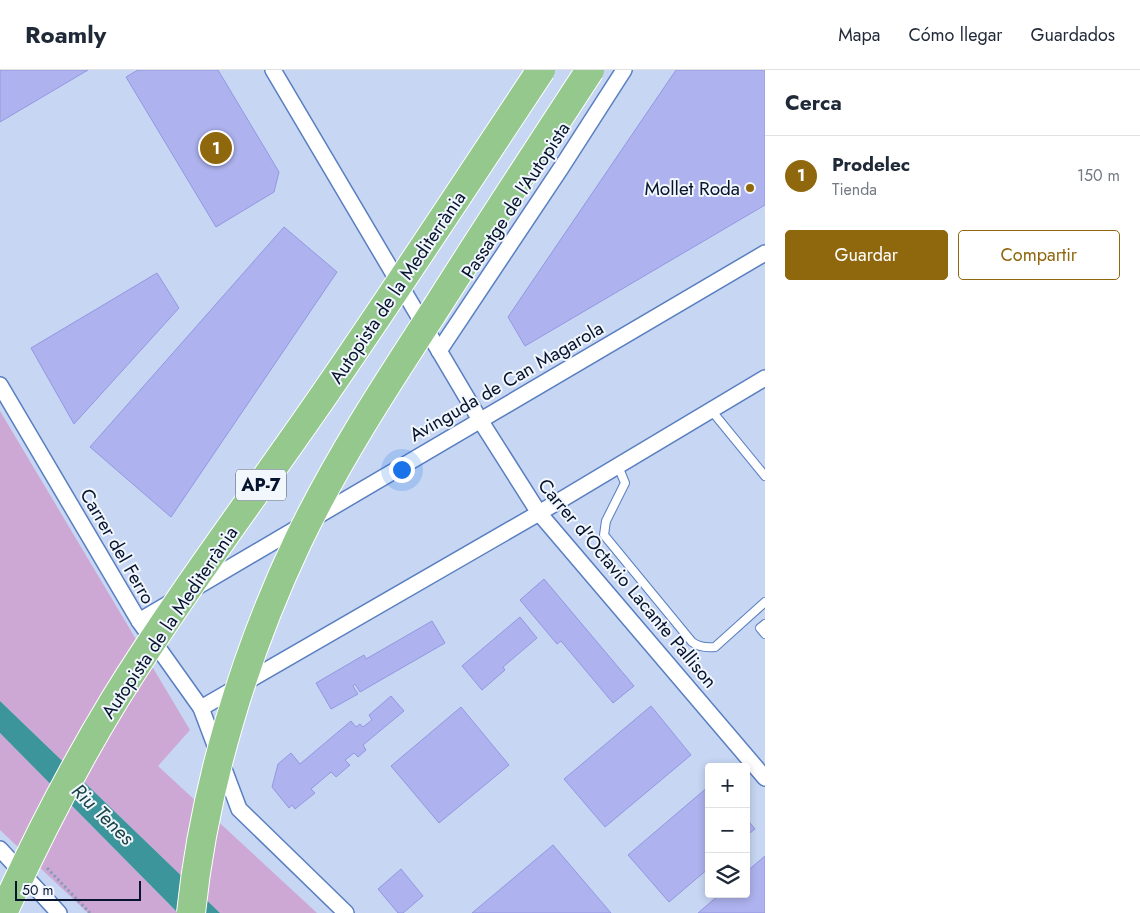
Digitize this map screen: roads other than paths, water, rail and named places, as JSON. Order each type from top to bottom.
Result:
[{"type":"highway","name":"Autopista de la Mediterrània","points":[[3,913],[54,806],[115,700],[174,609],[338,375],[542,70]]},
{"type":"highway","points":[[191,913],[198,856],[208,804],[236,702],[256,643],[298,541],[329,481],[373,405],[590,70]]},
{"type":"street","name":"Carrer d'Octavio Lacante Pallison","points":[[273,70],[480,420],[539,513],[765,778]]},
{"type":"street","name":"Passatge de l'Autopista","points":[[439,351],[624,70]]},
{"type":"street","name":"Avinguda de Can Magarola","points":[[139,621],[765,253]]},
{"type":"street","points":[[200,708],[539,513],[765,378]]},
{"type":"street","name":"Carrer del Ferro","points":[[0,385],[139,621],[200,708],[239,809],[346,913]]},
{"type":"street","points":[[0,849],[59,913]]},
{"type":"lane","points":[[711,410],[765,476]]},
{"type":"lane","points":[[618,466],[625,483],[606,521],[604,535],[692,642],[706,648],[715,647],[765,602]]},
{"type":"lane","points":[[765,624],[760,628],[765,634]]},
{"type":"water","name":"Riu Tenes","points":[[0,701],[220,913],[178,913],[0,733]]},
{"type":"place","name":"Prodelec","points":[[216,148]]},
{"type":"place","name":"Mollet Roda","points":[[750,188]]}]
